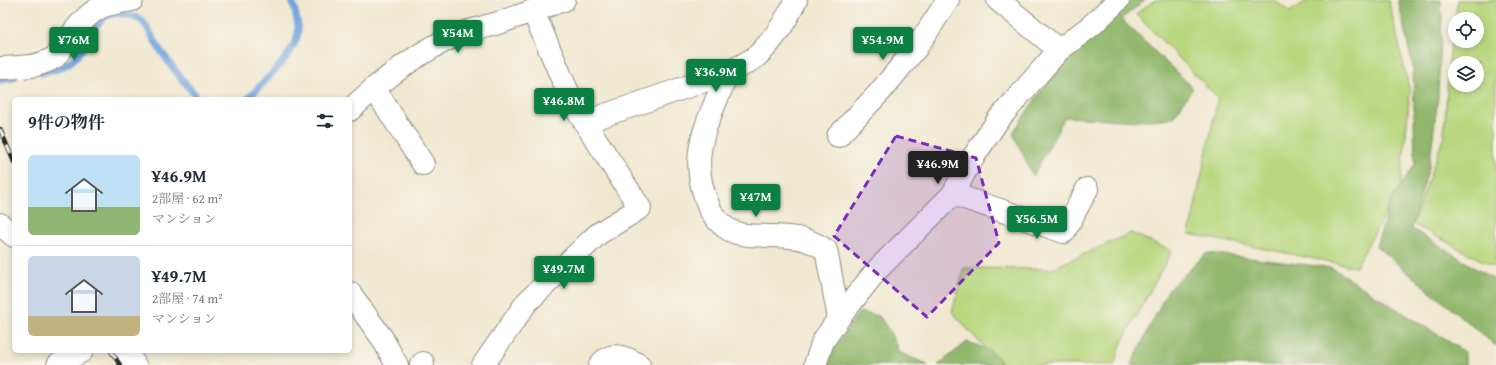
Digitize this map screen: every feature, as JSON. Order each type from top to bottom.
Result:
[{"type":"street","points":[[0,68],[35,65],[49,61],[55,56],[87,17],[96,10],[104,6],[132,0]]},
{"type":"street","points":[[352,108],[374,88],[434,47],[460,33],[534,11],[564,0]]},
{"type":"street","points":[[585,122],[727,73],[742,66],[757,56],[791,12],[796,0]]},
{"type":"street","points":[[838,136],[879,93],[917,47],[948,0]]},
{"type":"street","points":[[815,365],[823,341],[876,271],[954,194],[970,162],[998,120],[1059,50],[1092,25],[1118,0]]},
{"type":"street","points":[[1007,3],[1059,50]]},
{"type":"street","points":[[483,365],[527,302],[598,234],[640,208],[574,104],[534,11]]},
{"type":"street","points":[[727,73],[723,87],[704,126],[700,144],[700,183],[713,216],[724,226],[737,233],[752,235],[772,234],[800,238],[826,250],[839,318]]},
{"type":"street","points":[[374,88],[423,164]]},
{"type":"street","points":[[954,194],[1064,232],[1087,189]]},
{"type":"street","points":[[0,224],[12,234]]},
{"type":"street","points":[[352,296],[382,338],[397,365]]},
{"type":"street","points":[[126,353],[135,365]]},
{"type":"street","points":[[600,365],[604,360],[614,356],[626,357],[639,365]]},
{"type":"highlighted area","points":[[896,136],[976,158],[999,243],[927,317],[834,236]]},
{"type":"green space","points":[[1112,0],[1145,0],[1121,19],[1193,88],[1173,118],[1138,121],[1065,117],[1033,176],[1013,133],[1060,65]]},
{"type":"green space","points":[[1155,0],[1274,0],[1290,12],[1308,0],[1386,0],[1389,2],[1410,92],[1401,184],[1356,267],[1189,234],[1218,98],[1136,14]]},
{"type":"green space","points":[[1398,0],[1441,0],[1442,16],[1438,97],[1429,167],[1411,228],[1496,281],[1496,346],[1376,246],[1391,201],[1415,164],[1413,68]]},
{"type":"green space","points":[[1458,0],[1496,0],[1496,268],[1413,224],[1444,136],[1448,75],[1448,92],[1484,92],[1484,56],[1450,56],[1451,48],[1484,48],[1484,12],[1456,12]]},
{"type":"green space","points":[[1131,233],[1172,251],[1122,342],[1114,365],[995,365],[984,347],[952,312],[964,268],[1051,269]]},
{"type":"green space","points":[[1207,253],[1332,268],[1465,352],[1465,365],[1131,365],[1168,290]]},
{"type":"green space","points":[[859,312],[879,316],[890,332],[899,352],[928,365],[823,365]]},
{"type":"green space","points":[[967,342],[983,348],[997,356],[1003,365],[938,365]]},
{"type":"waterway","points":[[250,97],[277,68],[291,50],[295,42],[298,33],[298,25],[292,0]]},
{"type":"waterway","points":[[42,73],[60,68],[75,58],[81,51],[95,27],[107,16],[116,14],[126,15],[140,19],[143,22],[168,61],[197,97]]},
{"type":"waterway","points":[[0,80],[14,78]]},
{"type":"railway","points":[[0,129],[12,157]]},
{"type":"railway","points":[[112,353],[120,365]]}]
